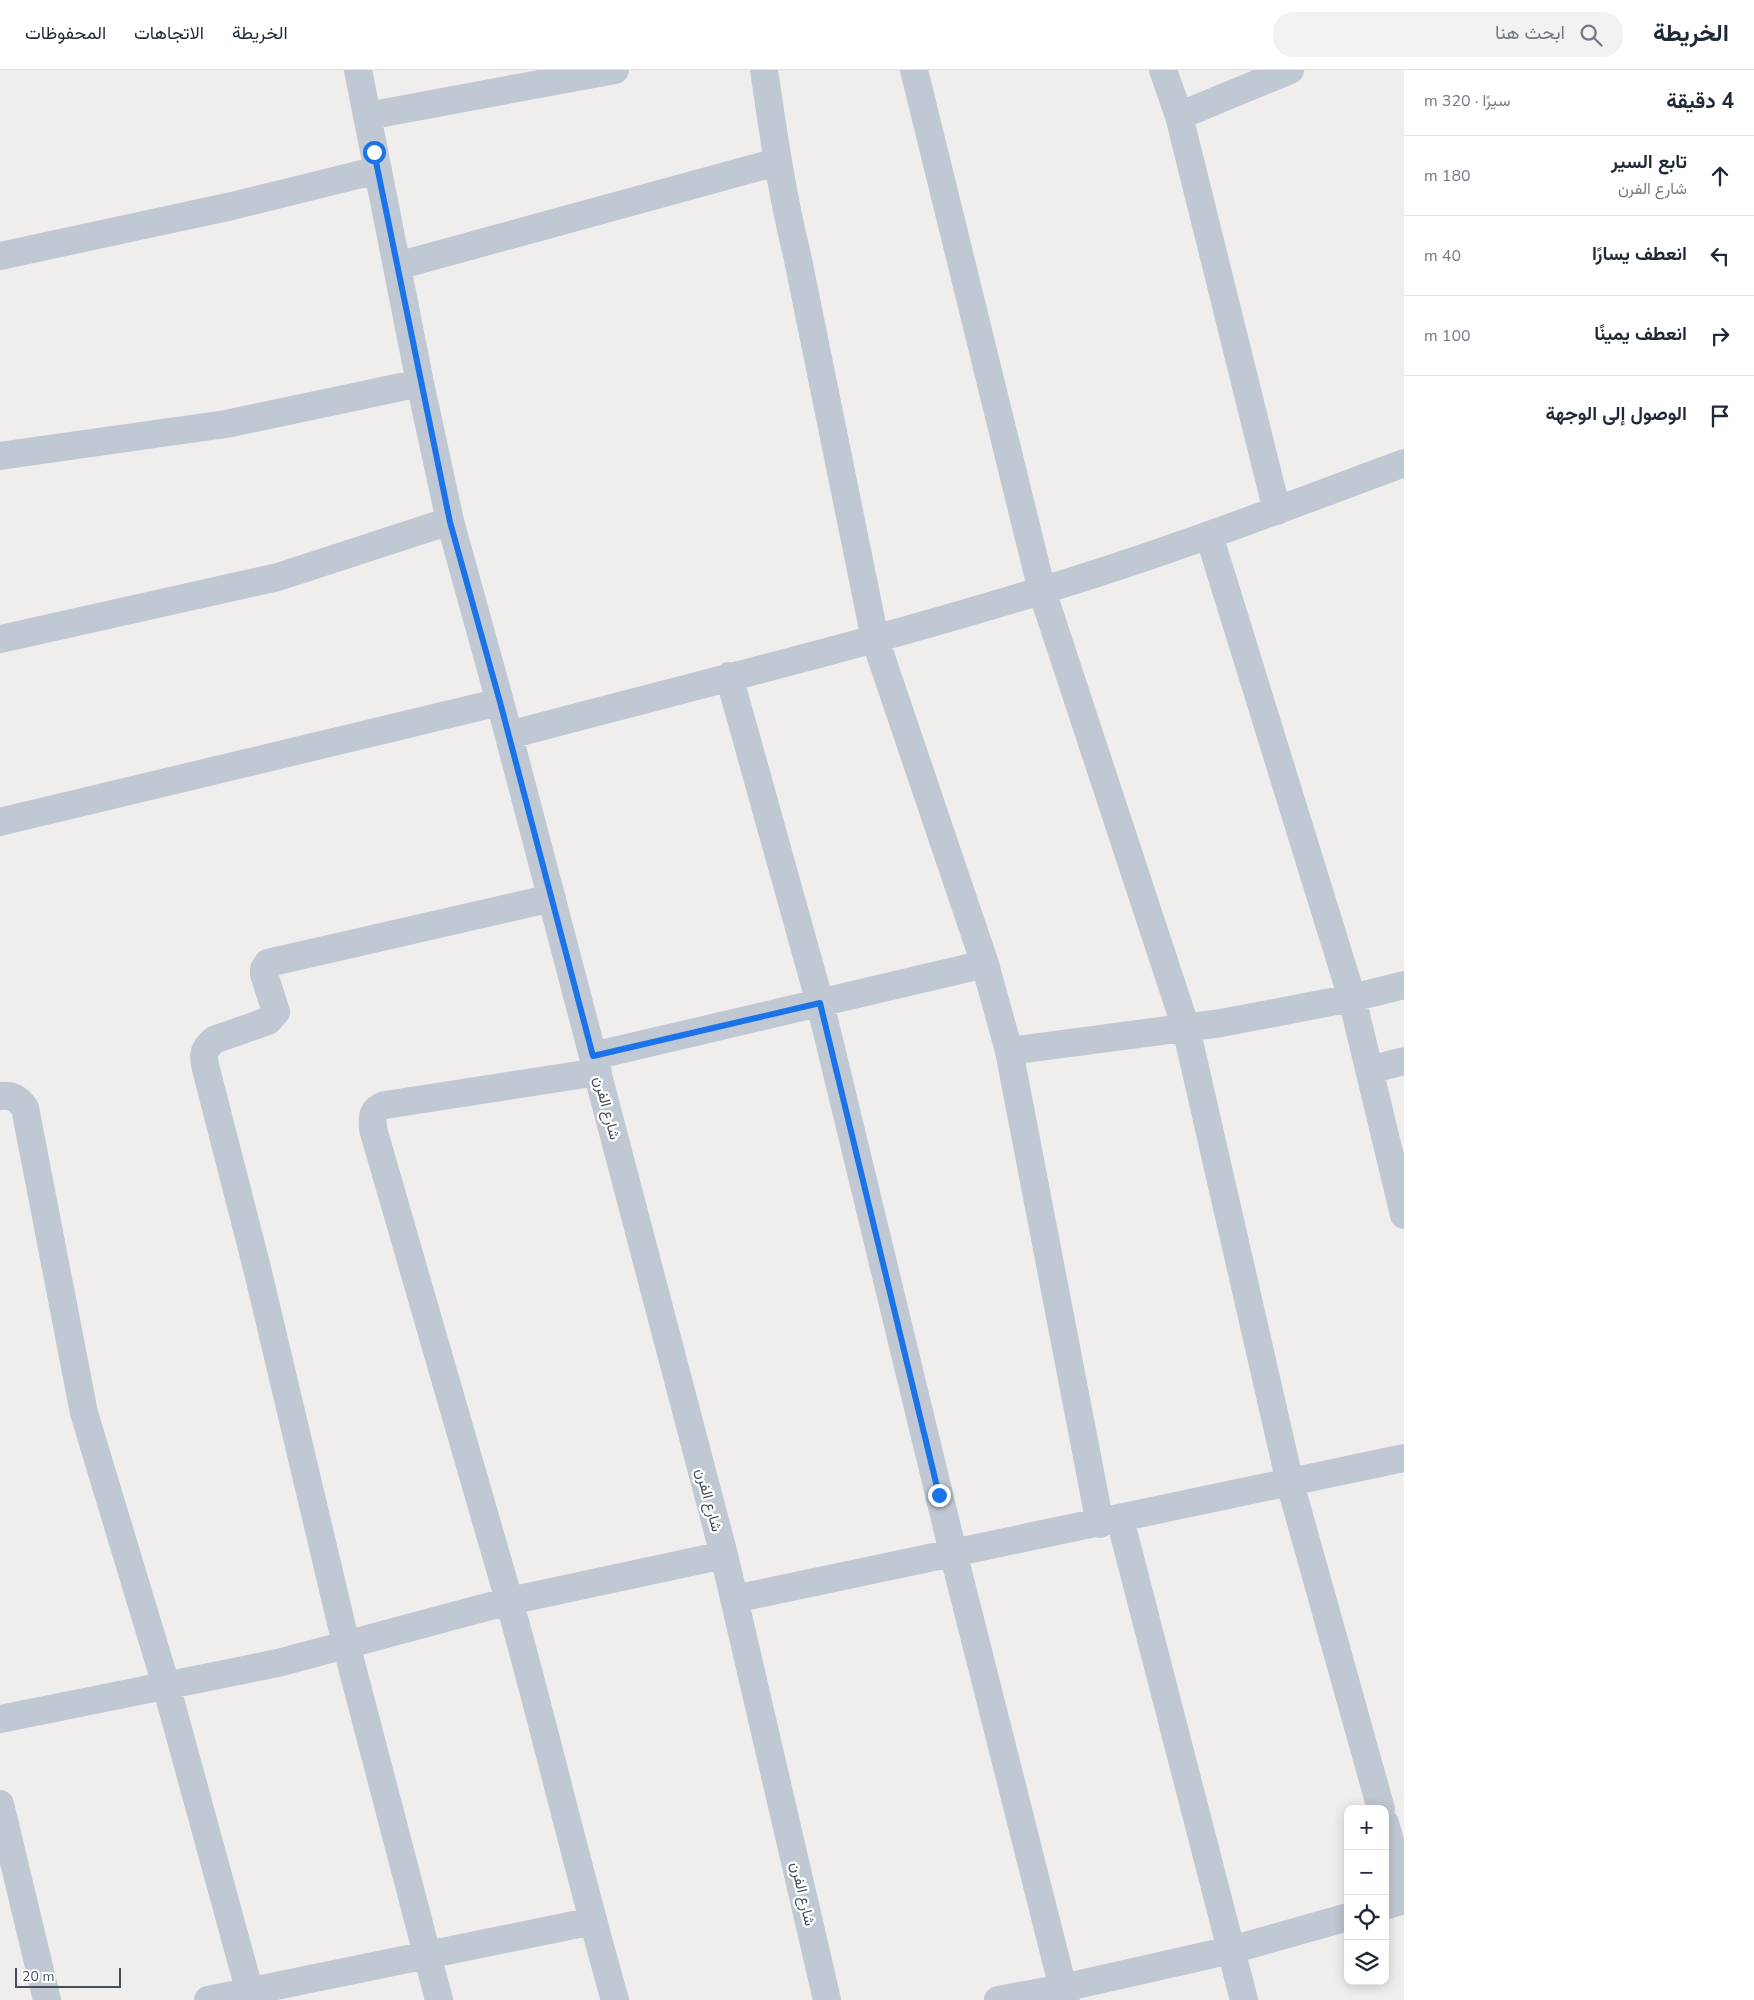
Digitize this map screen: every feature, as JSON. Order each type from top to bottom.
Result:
[{"type":"street","name":"شارع الفرن","points":[[358,70],[420,383],[450,522],[509,735],[724,1555],[827,2000]]},
{"type":"street","points":[[367,116],[616,70]]},
{"type":"street","points":[[764,70],[777,162],[875,639],[985,964],[1009,1051],[1110,1521],[1232,1950],[1244,2000]]},
{"type":"street","points":[[914,70],[1042,591],[1186,1028],[1290,1483],[1380,1805]]},
{"type":"street","points":[[1163,70],[1179,116],[1276,511]]},
{"type":"street","points":[[1179,116],[1290,70]]},
{"type":"street","points":[[397,266],[777,162]]},
{"type":"street","points":[[0,256],[232,206],[378,170]]},
{"type":"street","points":[[0,456],[226,424],[420,383]]},
{"type":"street","points":[[509,735],[875,639],[1042,591],[1209,535],[1404,463]]},
{"type":"street","points":[[0,639],[278,577],[450,522]]},
{"type":"street","points":[[1209,535],[1352,998],[1404,1215]]},
{"type":"street","points":[[729,676],[820,1003],[953,1552],[1065,1994]]},
{"type":"street","points":[[0,822],[500,702]]},
{"type":"street","points":[[439,2000],[346,1644],[257,1268],[204,1062],[204,1052],[206,1046],[214,1040],[268,1021],[275,1015],[276,1012],[264,969],[268,963],[552,898]]},
{"type":"street","points":[[615,2000],[509,1601],[418,1289],[373,1129],[372,1116],[379,1107],[385,1105],[595,1064],[820,1003],[985,964]]},
{"type":"street","points":[[1009,1051],[1222,1023],[1352,998],[1404,985]]},
{"type":"street","points":[[1369,1070],[1404,1061]]},
{"type":"street","points":[[0,1096],[10,1096],[18,1099],[25,1108],[84,1413],[166,1685],[251,1995]]},
{"type":"street","points":[[734,1599],[1404,1458]]},
{"type":"street","points":[[0,1719],[278,1662],[509,1601],[724,1555]]},
{"type":"street","points":[[0,1804],[47,2000]]},
{"type":"street","points":[[1389,1837],[1404,1890]]},
{"type":"street","points":[[1389,1905],[1404,1900]]},
{"type":"street","points":[[998,2000],[1065,1994],[1344,1918]]},
{"type":"street","points":[[208,2000],[251,1995],[427,1955],[593,1921]]},
{"type":"route","points":[[374,152],[450,522],[500,702],[593,1056],[820,1003],[939,1495]]}]
